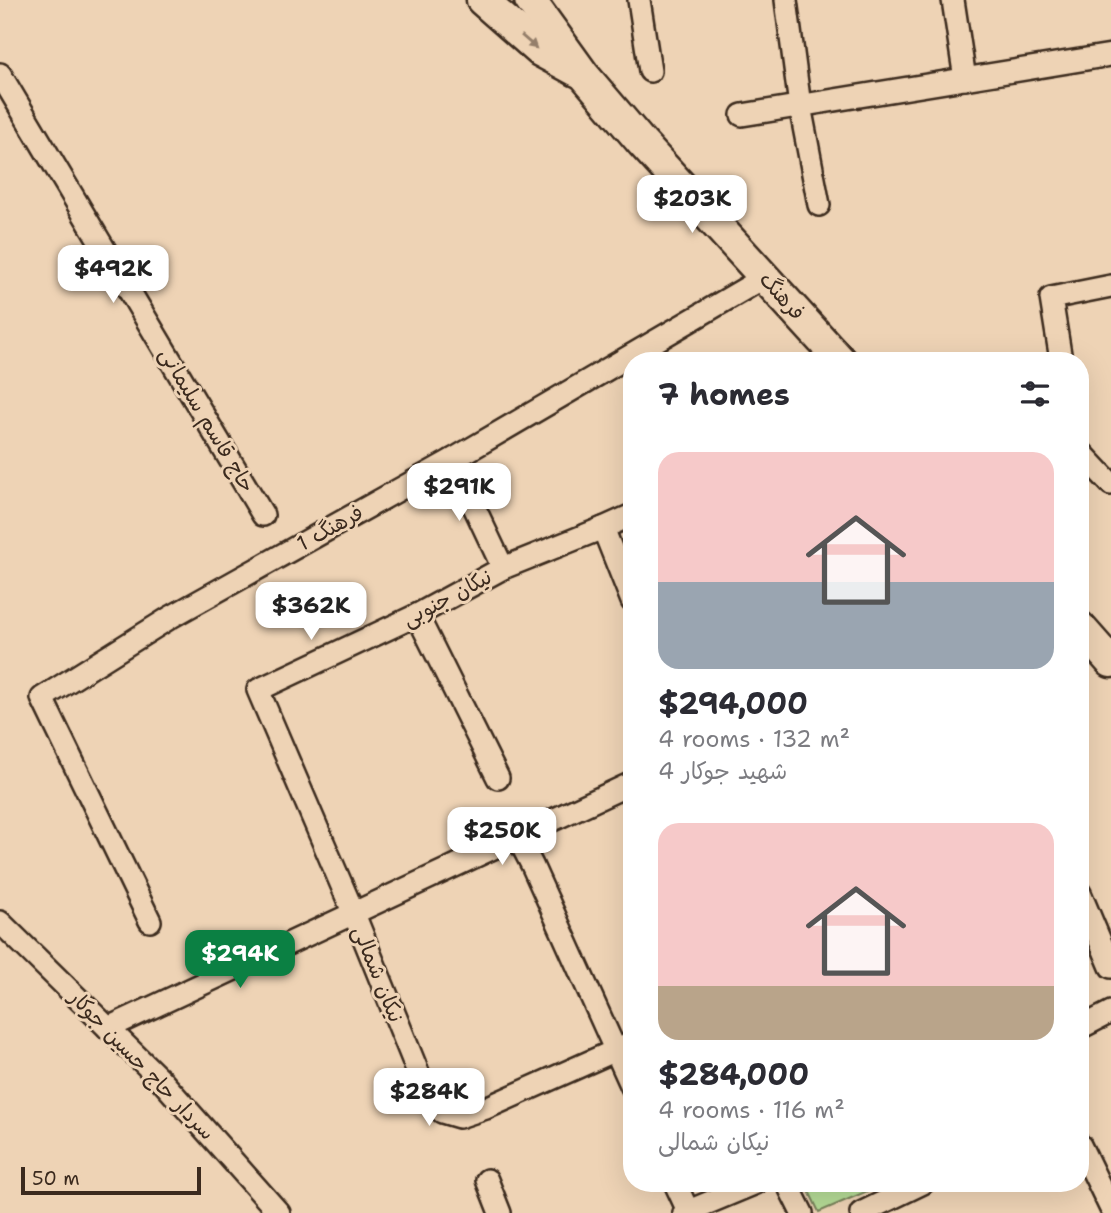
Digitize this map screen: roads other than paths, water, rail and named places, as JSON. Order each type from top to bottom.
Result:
[{"type":"street","name":"فرهنگ","points":[[482,0],[540,51],[584,75]]},
{"type":"street","name":"فرهنگ","points":[[530,0],[584,75],[642,143],[833,352]]},
{"type":"street","points":[[639,0],[650,71]]},
{"type":"street","points":[[786,0],[800,106],[819,205]]},
{"type":"street","points":[[953,0],[965,79]]},
{"type":"street","points":[[742,115],[1111,55]]},
{"type":"street","name":"حاج قاسم سلیمانی","points":[[0,74],[263,515]]},
{"type":"street","name":"فرهنگ 1","points":[[638,352],[765,278]]},
{"type":"street","points":[[1060,352],[1051,298],[1111,286]]},
{"type":"street","name":"فرهنگ 1","points":[[150,921],[42,698],[171,617],[452,460],[623,361]]},
{"type":"street","points":[[452,460],[503,568]]},
{"type":"street","points":[[1089,461],[1111,484]]},
{"type":"street","name":"نیکان جنوبی","points":[[354,914],[258,690],[417,615],[503,568],[623,519]]},
{"type":"street","points":[[603,528],[623,578]]},
{"type":"street","points":[[417,615],[498,778]]},
{"type":"street","points":[[1089,637],[1111,662]]},
{"type":"street","points":[[108,1028],[623,787]]},
{"type":"street","points":[[517,836],[623,1045]]},
{"type":"street","name":"نیکان شمالی","points":[[354,914],[428,1097],[442,1112],[459,1117],[486,1108],[623,1047]]},
{"type":"street","points":[[1089,914],[1111,967]]},
{"type":"street","name":"سردار حاج حسین جوکار","points":[[0,922],[161,1080],[279,1213]]},
{"type":"street","points":[[1089,1023],[1111,1012]]},
{"type":"street","points":[[1089,1163],[1111,1209]]},
{"type":"street","points":[[487,1180],[500,1213]]},
{"type":"street","points":[[679,1192],[687,1212],[735,1192]]},
{"type":"street","points":[[792,1192],[802,1213]]},
{"type":"street","points":[[861,1213],[895,1206],[912,1192]]}]
